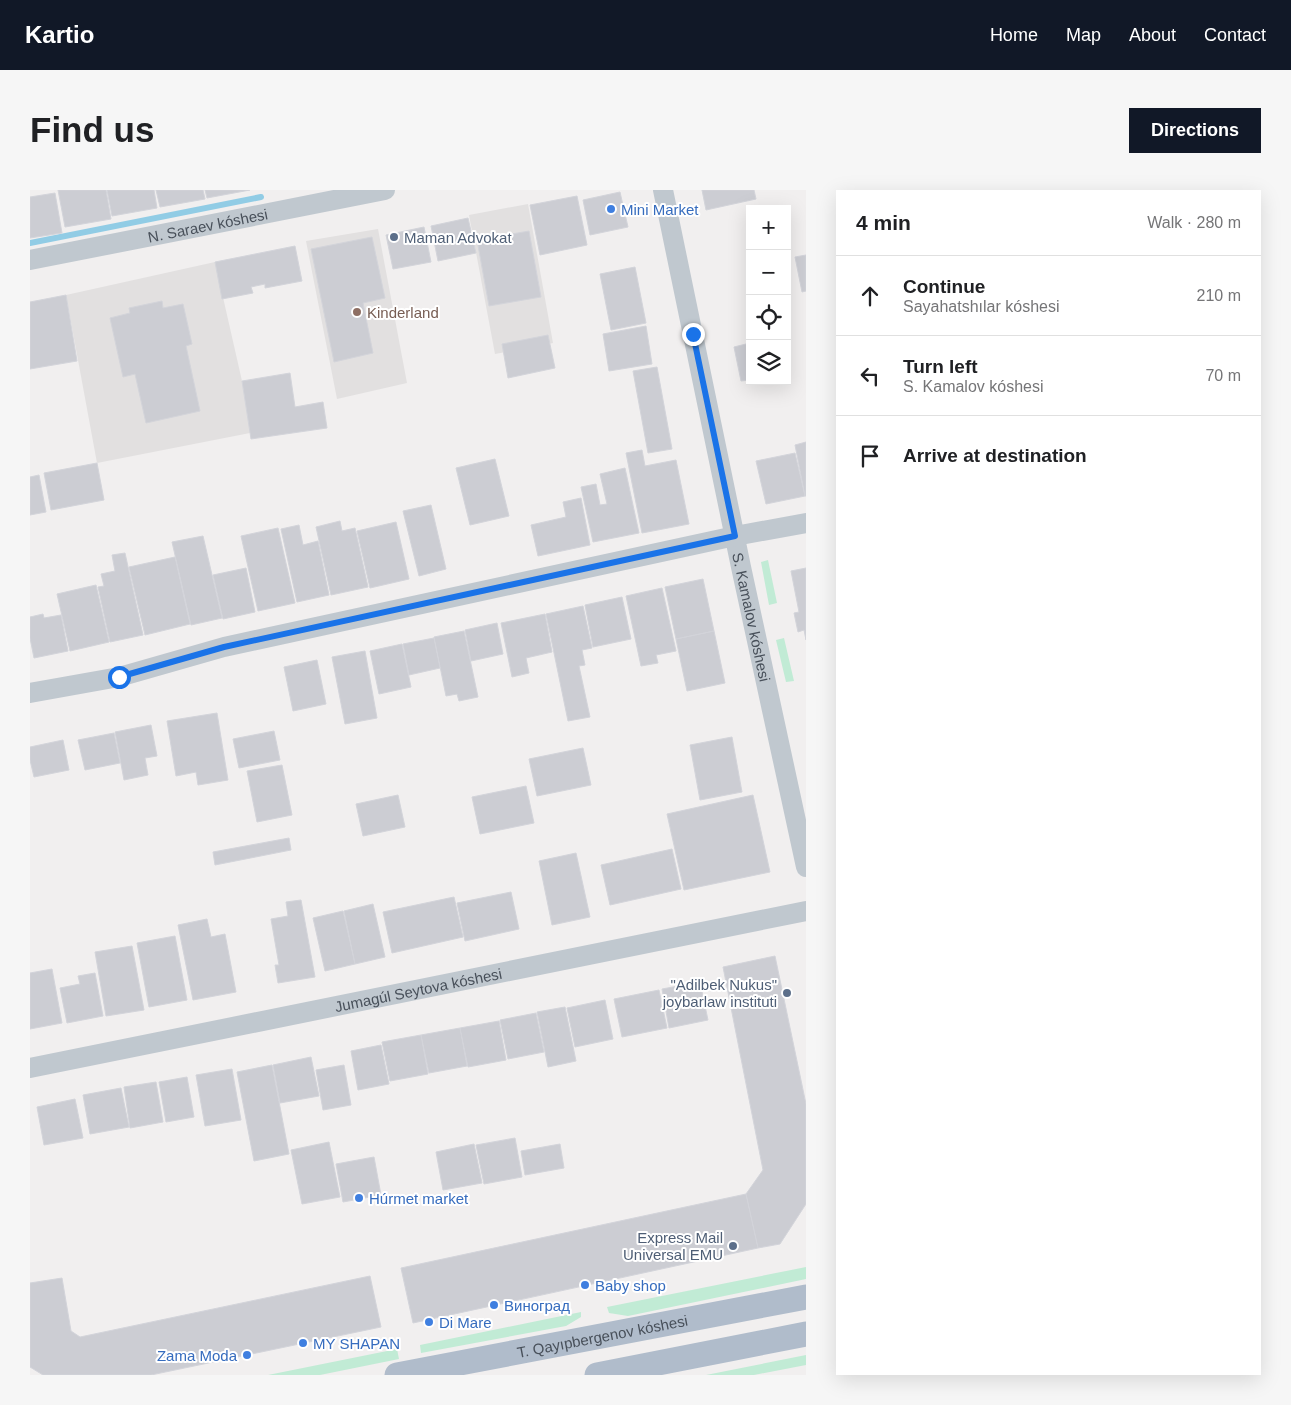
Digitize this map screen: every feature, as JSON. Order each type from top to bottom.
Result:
[{"type":"main road","name":"T. Qayıpbergenov kóshesi","points":[[397,1375],[806,1297]]},
{"type":"main road","points":[[597,1375],[806,1334]]},
{"type":"street","name":"N. Saraev kóshesi","points":[[30,260],[385,190]]},
{"type":"street","name":"S. Kamalov kóshesi","points":[[663,190],[806,866]]},
{"type":"street","points":[[30,693],[119,677],[224,647],[735,536],[806,523]]},
{"type":"street","name":"Jumagúl Seytova kóshesi","points":[[30,1068],[806,910]]},
{"type":"shaded area","points":[[528,204],[553,343],[495,354],[469,215]]},
{"type":"shaded area","name":"Kinderland","points":[[378,229],[407,383],[337,399],[306,241]]},
{"type":"shaded area","points":[[215,262],[242,381],[250,433],[97,463],[66,295]]},
{"type":"green space","points":[[768,560],[777,603],[769,605],[761,562]]},
{"type":"green space","points":[[784,638],[794,681],[786,682],[776,640]]},
{"type":"green space","points":[[806,1267],[806,1279],[628,1316],[609,1313],[607,1307]]},
{"type":"green space","points":[[581,1312],[581,1317],[566,1326],[421,1353],[420,1345]]},
{"type":"green space","points":[[397,1349],[399,1359],[320,1375],[268,1375]]},
{"type":"green space","points":[[806,1355],[806,1365],[754,1375],[706,1375]]},
{"type":"building","points":[[58,190],[106,190],[111,219],[65,227]]},
{"type":"building","points":[[107,190],[154,190],[157,208],[112,216]]},
{"type":"building","points":[[156,190],[203,190],[205,199],[160,207]]},
{"type":"building","points":[[205,190],[250,190],[207,198]]},
{"type":"building","points":[[702,190],[754,190],[756,199],[706,210]]},
{"type":"building","points":[[620,192],[628,227],[590,235],[583,200]]},
{"type":"building","points":[[55,193],[62,233],[30,238],[30,197]]},
{"type":"building","points":[[577,196],[587,245],[540,255],[530,205]]},
{"type":"building","points":[[468,218],[476,253],[438,261],[431,226]]},
{"type":"building","points":[[424,227],[431,262],[393,269],[386,235]]},
{"type":"building","points":[[529,231],[541,297],[489,306],[477,240]]},
{"type":"building","points":[[372,237],[385,298],[363,303],[373,353],[334,362],[311,249]]},
{"type":"building","points":[[295,246],[302,281],[265,288],[265,284],[251,287],[253,293],[222,299],[215,262]]},
{"type":"building","points":[[806,255],[806,291],[802,292],[795,257]]},
{"type":"building","points":[[635,267],[646,323],[611,330],[600,274]]},
{"type":"building","points":[[66,295],[77,361],[30,369],[30,302]]},
{"type":"building","points":[[162,301],[163,308],[183,304],[192,344],[186,346],[200,411],[146,423],[135,374],[123,377],[110,318],[130,313],[129,308]]},
{"type":"building","points":[[646,326],[652,364],[609,371],[603,334]]},
{"type":"building","points":[[548,335],[555,368],[508,378],[502,344]]},
{"type":"building","points":[[746,344],[746,380],[741,381],[734,347]]},
{"type":"building","points":[[657,367],[672,449],[648,453],[633,371]]},
{"type":"building","points":[[290,373],[295,407],[323,402],[327,428],[251,439],[242,381]]},
{"type":"building","points":[[806,442],[806,496],[805,496],[795,445]]},
{"type":"building","points":[[642,450],[645,466],[676,460],[689,524],[642,533],[626,453]]},
{"type":"building","points":[[795,453],[805,496],[766,504],[756,461]]},
{"type":"building","points":[[495,459],[509,516],[470,525],[456,468]]},
{"type":"building","points":[[97,463],[104,500],[51,510],[44,473]]},
{"type":"building","points":[[625,468],[639,533],[593,542],[581,487],[596,484],[600,505],[607,504],[600,474]]},
{"type":"building","points":[[39,475],[46,512],[30,515],[30,477]]},
{"type":"building","points":[[581,498],[590,545],[538,556],[531,525],[566,517],[563,502]]},
{"type":"building","points":[[431,505],[446,569],[419,576],[403,511]]},
{"type":"building","points":[[340,521],[342,531],[355,528],[368,587],[331,595],[316,527]]},
{"type":"building","points":[[396,522],[409,579],[370,588],[357,531]]},
{"type":"building","points":[[299,525],[303,545],[318,541],[329,595],[297,602],[281,529]]},
{"type":"building","points":[[278,528],[295,603],[258,611],[241,536]]},
{"type":"building","points":[[203,536],[222,618],[191,625],[172,542]]},
{"type":"building","points":[[125,553],[143,635],[110,642],[98,587],[104,586],[101,574],[115,571],[112,555]]},
{"type":"building","points":[[175,557],[190,624],[145,635],[129,567]]},
{"type":"building","points":[[246,568],[255,612],[223,619],[213,575]]},
{"type":"building","points":[[806,568],[806,640],[804,630],[798,632],[794,613],[799,612],[791,571]]},
{"type":"building","points":[[703,579],[714,631],[676,639],[665,587]]},
{"type":"building","points":[[96,585],[109,642],[70,651],[57,594]]},
{"type":"building","points":[[662,588],[676,651],[656,655],[658,663],[641,666],[626,596]]},
{"type":"building","points":[[622,597],[631,639],[593,647],[585,605]]},
{"type":"building","points":[[583,606],[592,648],[582,650],[585,665],[579,666],[590,717],[568,721],[546,614]]},
{"type":"building","points":[[43,614],[44,618],[61,615],[68,651],[34,658],[30,638],[30,617]]},
{"type":"building","points":[[545,614],[552,652],[526,658],[529,673],[512,677],[501,623]]},
{"type":"building","points":[[497,623],[503,654],[471,661],[465,630]]},
{"type":"building","points":[[464,631],[478,697],[459,701],[457,694],[446,696],[434,637]]},
{"type":"building","points":[[714,631],[725,683],[687,691],[676,639]]},
{"type":"building","points":[[434,638],[440,668],[409,675],[403,644]]},
{"type":"building","points":[[402,644],[411,687],[379,694],[370,651]]},
{"type":"building","points":[[365,651],[377,718],[345,724],[332,657]]},
{"type":"building","points":[[317,660],[326,704],[293,711],[284,667]]},
{"type":"building","points":[[217,713],[228,780],[198,785],[196,772],[176,776],[167,721]]},
{"type":"building","points":[[151,725],[157,756],[145,758],[148,775],[124,780],[115,732]]},
{"type":"building","points":[[274,731],[280,760],[239,768],[233,739]]},
{"type":"building","points":[[114,733],[120,763],[85,770],[78,740]]},
{"type":"building","points":[[732,737],[742,792],[700,800],[690,745]]},
{"type":"building","points":[[63,740],[69,770],[34,777],[30,760],[30,747]]},
{"type":"building","points":[[583,748],[591,785],[537,796],[529,759]]},
{"type":"building","points":[[282,765],[292,815],[257,822],[247,771]]},
{"type":"building","points":[[526,786],[534,823],[480,834],[472,797]]},
{"type":"building","points":[[398,795],[405,827],[363,836],[356,804]]},
{"type":"building","points":[[753,795],[770,872],[684,890],[667,814]]},
{"type":"building","points":[[289,838],[291,850],[215,865],[213,852]]},
{"type":"building","points":[[672,849],[681,889],[610,905],[601,865]]},
{"type":"building","points":[[576,853],[590,917],[552,925],[539,861]]},
{"type":"building","points":[[511,892],[519,929],[465,941],[457,903]]},
{"type":"building","points":[[454,897],[463,937],[392,953],[383,912]]},
{"type":"building","points":[[301,900],[315,977],[278,983],[275,965],[279,965],[271,919],[288,916],[286,902]]},
{"type":"building","points":[[373,904],[385,957],[355,964],[344,911]]},
{"type":"building","points":[[343,911],[355,964],[325,971],[313,918]]},
{"type":"building","points":[[207,919],[211,937],[225,934],[236,992],[193,1000],[178,925]]},
{"type":"building","points":[[175,936],[187,1000],[149,1007],[137,943]]},
{"type":"building","points":[[132,946],[144,1010],[106,1016],[95,952]]},
{"type":"building","points":[[775,956],[806,1104],[806,1204],[780,1244],[758,1248],[746,1194],[763,1170],[723,967]]},
{"type":"building","points":[[52,969],[62,1023],[30,1029],[30,973]]},
{"type":"building","points":[[95,973],[103,1016],[67,1023],[60,988],[80,984],[78,976]]},
{"type":"building","points":[[700,982],[708,1020],[669,1028],[662,989]]},
{"type":"building","points":[[659,990],[667,1028],[622,1037],[614,999]]},
{"type":"building","points":[[605,1000],[613,1039],[575,1047],[567,1008]]},
{"type":"building","points":[[565,1007],[576,1061],[548,1067],[537,1012]]},
{"type":"building","points":[[536,1013],[544,1052],[508,1059],[500,1020]]},
{"type":"building","points":[[499,1021],[506,1060],[468,1067],[460,1028]]},
{"type":"building","points":[[460,1028],[467,1066],[429,1073],[421,1035]]},
{"type":"building","points":[[421,1035],[428,1074],[390,1081],[382,1042]]},
{"type":"building","points":[[381,1045],[389,1084],[358,1090],[351,1051]]},
{"type":"building","points":[[311,1057],[319,1096],[280,1103],[273,1065]]},
{"type":"building","points":[[272,1065],[289,1154],[254,1161],[237,1072]]},
{"type":"building","points":[[344,1065],[351,1105],[323,1110],[316,1070]]},
{"type":"building","points":[[232,1069],[241,1120],[205,1126],[196,1075]]},
{"type":"building","points":[[187,1077],[194,1117],[166,1122],[159,1082]]},
{"type":"building","points":[[156,1082],[163,1122],[130,1128],[124,1087]]},
{"type":"building","points":[[121,1088],[129,1127],[90,1134],[83,1095]]},
{"type":"building","points":[[75,1099],[83,1138],[44,1145],[37,1107]]},
{"type":"building","points":[[515,1138],[522,1177],[484,1184],[476,1145]]},
{"type":"building","points":[[329,1142],[340,1197],[302,1204],[291,1150]]},
{"type":"building","points":[[474,1144],[482,1183],[443,1190],[436,1152]]},
{"type":"building","points":[[560,1144],[564,1168],[525,1175],[521,1151]]},
{"type":"building","points":[[374,1157],[381,1195],[343,1202],[336,1164]]},
{"type":"building","points":[[746,1194],[758,1248],[413,1323],[401,1268]]},
{"type":"building","points":[[370,1276],[381,1327],[151,1375],[43,1375],[30,1367],[30,1283],[62,1278],[71,1331],[80,1337]]},
{"type":"waterway","points":[[30,243],[261,197]]},
{"type":"place","name":"Mini Market","points":[[611,209]]},
{"type":"place","name":"Maman Advokat","points":[[394,237]]},
{"type":"place","name":"Kinderland","points":[[357,312]]},
{"type":"place","name":"\"Adilbek Nukus\" joybarlaw instituti","points":[[787,993]]},
{"type":"place","name":"Húrmet market","points":[[359,1198]]},
{"type":"place","name":"Express Mail Universal EMU","points":[[733,1246]]},
{"type":"place","name":"Baby shop","points":[[585,1285]]},
{"type":"place","name":"Виноград","points":[[494,1305]]},
{"type":"place","name":"Di Mare","points":[[429,1322]]},
{"type":"place","name":"MY SHAPAN","points":[[303,1343]]},
{"type":"place","name":"Zama Moda","points":[[247,1355]]},
{"type":"route","points":[[119,677],[224,647],[735,536],[693,334]]}]
